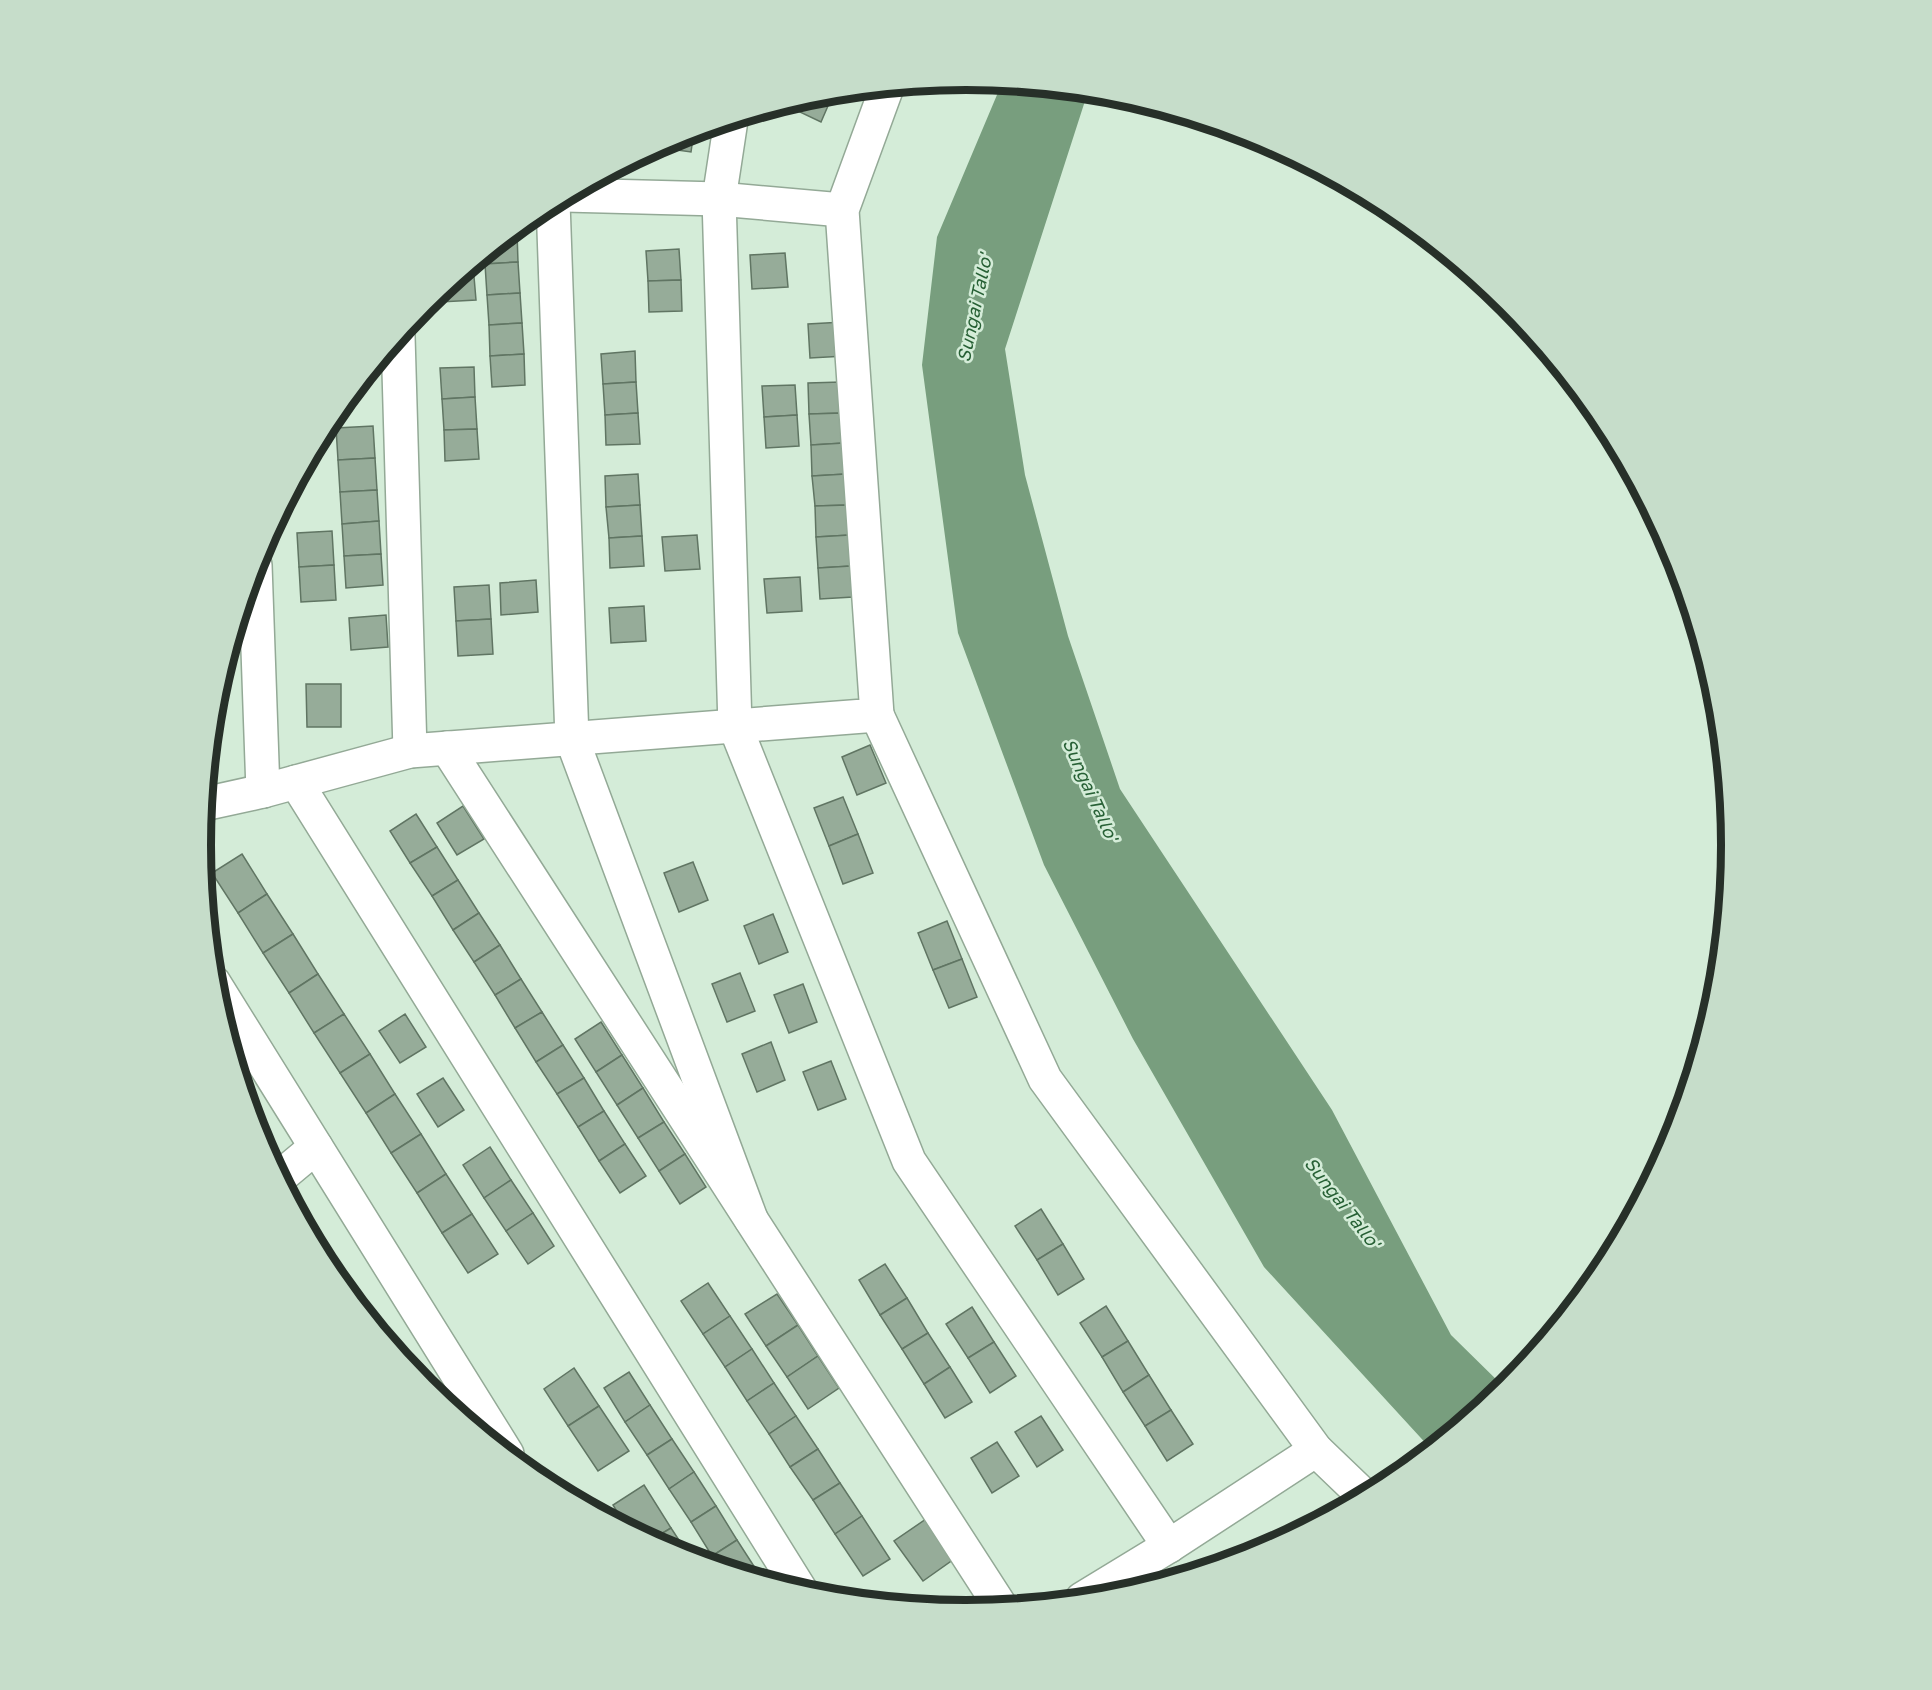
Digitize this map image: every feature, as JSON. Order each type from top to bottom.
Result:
[{"type":"street","points":[[884,95],[842,210],[877,715],[1045,1079],[1316,1450],[1358,1490]]},
{"type":"street","points":[[719,199],[744,124]]},
{"type":"street","points":[[729,128],[719,199],[735,726],[909,1161],[1169,1546]]},
{"type":"street","points":[[581,195],[719,199],[842,210]]},
{"type":"street","points":[[553,213],[572,739],[751,1219]]},
{"type":"street","points":[[398,347],[410,751]]},
{"type":"street","points":[[256,589],[263,791]]},
{"type":"street","points":[[213,802],[263,791],[410,751],[877,715]]},
{"type":"street","points":[[447,748],[995,1599]]},
{"type":"street","points":[[296,782],[794,1579]]},
{"type":"street","points":[[230,1008],[495,1435]]},
{"type":"street","points":[[286,1172],[316,1147]]},
{"type":"street","points":[[1101,1587],[1316,1450]]},
{"type":"water","name":"Sungai Tallo'","points":[[998,91],[1065,96],[1086,100],[1005,349],[1025,475],[1068,636],[1120,789],[1332,1110],[1451,1335],[1498,1381],[1426,1444],[1264,1267],[1133,1039],[1044,865],[958,633],[922,365],[937,237]]},
{"type":"building","points":[[829,103],[821,122],[796,110]]},
{"type":"building","points":[[693,141],[691,152],[672,149]]},
{"type":"building","points":[[517,238],[518,262],[485,264],[506,246]]},
{"type":"building","points":[[679,249],[681,280],[648,281],[646,251]]},
{"type":"building","points":[[785,253],[788,287],[752,289],[750,255]]},
{"type":"building","points":[[518,262],[520,293],[487,295],[485,264]]},
{"type":"building","points":[[474,272],[476,300],[442,302]]},
{"type":"building","points":[[681,280],[682,311],[649,312],[648,281]]},
{"type":"building","points":[[520,293],[522,323],[489,325],[487,295]]},
{"type":"building","points":[[843,322],[845,356],[810,358],[808,324]]},
{"type":"building","points":[[522,323],[524,354],[490,356],[489,325]]},
{"type":"building","points":[[635,351],[636,382],[603,384],[601,354]]},
{"type":"building","points":[[524,354],[525,385],[492,387],[490,356]]},
{"type":"building","points":[[474,367],[475,397],[442,399],[440,368]]},
{"type":"building","points":[[636,382],[638,413],[605,415],[603,384]]},
{"type":"building","points":[[841,382],[843,413],[809,414],[808,383]]},
{"type":"building","points":[[795,385],[797,415],[764,417],[762,386]]},
{"type":"building","points":[[475,397],[477,429],[444,430],[442,399]]},
{"type":"building","points":[[638,413],[640,444],[606,445],[605,415]]},
{"type":"building","points":[[843,413],[844,443],[811,445],[809,414]]},
{"type":"building","points":[[797,415],[799,446],[766,448],[764,417]]},
{"type":"building","points":[[373,426],[375,458],[338,460],[337,428]]},
{"type":"building","points":[[477,429],[479,459],[445,461],[444,430]]},
{"type":"building","points":[[844,443],[846,474],[812,476],[811,445]]},
{"type":"building","points":[[375,458],[377,490],[340,492],[338,460]]},
{"type":"building","points":[[638,474],[640,505],[606,507],[605,476]]},
{"type":"building","points":[[846,474],[848,505],[815,506],[812,476]]},
{"type":"building","points":[[377,490],[379,521],[342,524],[340,492]]},
{"type":"building","points":[[640,505],[642,536],[609,538],[606,507]]},
{"type":"building","points":[[848,505],[850,535],[816,537],[815,506]]},
{"type":"building","points":[[379,521],[381,554],[344,556],[342,524]]},
{"type":"building","points":[[332,531],[334,565],[299,567],[297,533]]},
{"type":"building","points":[[697,535],[700,569],[665,571],[662,537]]},
{"type":"building","points":[[850,535],[851,566],[818,568],[816,537]]},
{"type":"building","points":[[642,536],[644,566],[610,568],[609,538]]},
{"type":"building","points":[[381,554],[383,585],[346,588],[344,556]]},
{"type":"building","points":[[334,565],[336,600],[301,602],[299,567]]},
{"type":"building","points":[[851,566],[853,597],[820,599],[818,568]]},
{"type":"building","points":[[800,577],[802,611],[767,613],[764,579]]},
{"type":"building","points":[[536,580],[538,612],[501,615],[500,583]]},
{"type":"building","points":[[489,585],[491,619],[456,621],[454,587]]},
{"type":"building","points":[[644,606],[646,641],[611,643],[609,608]]},
{"type":"building","points":[[386,615],[388,647],[351,650],[349,618]]},
{"type":"building","points":[[491,619],[493,654],[458,656],[456,621]]},
{"type":"building","points":[[306,684],[341,684],[341,727],[307,727]]},
{"type":"building","points":[[870,745],[886,783],[857,795],[842,757]]},
{"type":"building","points":[[843,797],[858,834],[829,846],[814,808]]},
{"type":"building","points":[[463,806],[484,839],[457,855],[437,823]]},
{"type":"building","points":[[416,814],[437,847],[410,863],[390,831]]},
{"type":"building","points":[[858,834],[873,873],[843,884],[829,846]]},
{"type":"building","points":[[437,847],[458,880],[432,896],[410,863]]},
{"type":"building","points":[[242,854],[267,894],[238,913],[212,873]]},
{"type":"building","points":[[693,862],[708,900],[679,912],[664,873]]},
{"type":"building","points":[[458,880],[479,913],[453,930],[432,896]]},
{"type":"building","points":[[267,894],[293,934],[263,953],[238,913]]},
{"type":"building","points":[[479,913],[500,945],[474,962],[453,930]]},
{"type":"building","points":[[773,914],[788,952],[759,964],[744,926]]},
{"type":"building","points":[[947,921],[962,959],[933,970],[918,933]]},
{"type":"building","points":[[293,934],[318,974],[289,993],[263,953]]},
{"type":"building","points":[[500,945],[521,979],[495,995],[474,962]]},
{"type":"building","points":[[962,959],[977,997],[949,1008],[933,970]]},
{"type":"building","points":[[740,973],[755,1011],[727,1022],[712,984]]},
{"type":"building","points":[[318,974],[344,1014],[314,1033],[289,993]]},
{"type":"building","points":[[521,979],[542,1012],[515,1028],[495,995]]},
{"type":"building","points":[[803,984],[817,1022],[789,1033],[774,995]]},
{"type":"building","points":[[542,1012],[563,1045],[536,1062],[515,1028]]},
{"type":"building","points":[[344,1014],[370,1054],[340,1073],[314,1033]]},
{"type":"building","points":[[405,1014],[426,1047],[400,1063],[379,1031]]},
{"type":"building","points":[[601,1022],[622,1055],[596,1072],[575,1039]]},
{"type":"building","points":[[771,1042],[785,1080],[757,1092],[742,1054]]},
{"type":"building","points":[[563,1045],[584,1078],[557,1094],[536,1062]]},
{"type":"building","points":[[370,1054],[395,1094],[366,1113],[340,1073]]},
{"type":"building","points":[[622,1055],[643,1088],[617,1105],[596,1072]]},
{"type":"building","points":[[831,1061],[846,1099],[818,1110],[803,1072]]},
{"type":"building","points":[[443,1078],[464,1110],[438,1127],[417,1094]]},
{"type":"building","points":[[584,1078],[604,1111],[578,1127],[557,1094]]},
{"type":"building","points":[[643,1088],[664,1122],[638,1138],[617,1105]]},
{"type":"building","points":[[395,1094],[421,1134],[391,1153],[366,1113]]},
{"type":"building","points":[[604,1111],[625,1144],[599,1161],[578,1127]]},
{"type":"building","points":[[664,1122],[685,1154],[659,1171],[638,1138]]},
{"type":"building","points":[[421,1134],[446,1174],[417,1193],[391,1153]]},
{"type":"building","points":[[625,1144],[646,1176],[620,1193],[599,1161]]},
{"type":"building","points":[[490,1147],[511,1180],[484,1198],[463,1165]]},
{"type":"building","points":[[685,1154],[706,1187],[680,1204],[659,1171]]},
{"type":"building","points":[[446,1174],[472,1214],[442,1233],[417,1193]]},
{"type":"building","points":[[511,1180],[533,1213],[506,1231],[484,1198]]},
{"type":"building","points":[[1041,1209],[1063,1244],[1037,1260],[1015,1226]]},
{"type":"building","points":[[533,1213],[554,1246],[528,1264],[506,1231]]},
{"type":"building","points":[[472,1214],[498,1254],[468,1273],[442,1233]]},
{"type":"building","points":[[1063,1244],[1084,1279],[1058,1295],[1037,1260]]},
{"type":"building","points":[[885,1264],[907,1298],[880,1315],[859,1280]]},
{"type":"building","points":[[708,1283],[730,1316],[703,1334],[681,1301]]},
{"type":"building","points":[[777,1294],[798,1325],[766,1346],[745,1314]]},
{"type":"building","points":[[907,1298],[928,1333],[902,1349],[880,1315]]},
{"type":"building","points":[[1106,1306],[1128,1341],[1102,1357],[1080,1323]]},
{"type":"building","points":[[972,1307],[994,1342],[968,1358],[946,1324]]},
{"type":"building","points":[[730,1316],[752,1349],[725,1367],[703,1334]]},
{"type":"building","points":[[798,1325],[818,1356],[787,1377],[766,1346]]},
{"type":"building","points":[[928,1333],[950,1367],[924,1384],[902,1349]]},
{"type":"building","points":[[1128,1341],[1149,1375],[1123,1392],[1102,1357]]},
{"type":"building","points":[[994,1342],[1016,1376],[990,1393],[968,1358]]},
{"type":"building","points":[[752,1349],[774,1383],[747,1401],[725,1367]]},
{"type":"building","points":[[818,1356],[839,1388],[808,1409],[787,1377]]},
{"type":"building","points":[[950,1367],[972,1402],[945,1418],[924,1384]]},
{"type":"building","points":[[574,1368],[599,1406],[568,1426],[544,1389]]},
{"type":"building","points":[[629,1372],[650,1405],[625,1422],[604,1388]]},
{"type":"building","points":[[1149,1375],[1171,1410],[1145,1426],[1123,1392]]},
{"type":"building","points":[[774,1383],[796,1416],[769,1434],[747,1401]]},
{"type":"building","points":[[650,1405],[672,1439],[647,1455],[625,1422]]},
{"type":"building","points":[[599,1406],[629,1451],[598,1471],[568,1426]]},
{"type":"building","points":[[1171,1410],[1193,1444],[1167,1461],[1145,1426]]},
{"type":"building","points":[[796,1416],[818,1449],[790,1467],[769,1434]]},
{"type":"building","points":[[1041,1416],[1063,1450],[1037,1467],[1015,1432]]},
{"type":"building","points":[[672,1439],[694,1472],[669,1489],[647,1455]]},
{"type":"building","points":[[997,1442],[1019,1476],[992,1493],[971,1458]]},
{"type":"building","points":[[818,1449],[840,1483],[813,1500],[790,1467]]},
{"type":"building","points":[[694,1472],[716,1506],[691,1522],[669,1489]]},
{"type":"building","points":[[840,1483],[862,1516],[835,1534],[813,1500]]},
{"type":"building","points":[[644,1485],[671,1528],[660,1535],[619,1515],[613,1505]]},
{"type":"building","points":[[716,1506],[737,1540],[712,1556],[691,1522]]},
{"type":"building","points":[[862,1516],[890,1559],[863,1576],[835,1534]]},
{"type":"building","points":[[926,1519],[954,1559],[923,1581],[894,1541]]},
{"type":"building","points":[[671,1528],[682,1545],[677,1543],[660,1535]]},
{"type":"building","points":[[737,1540],[756,1570],[723,1560],[712,1556]]}]
